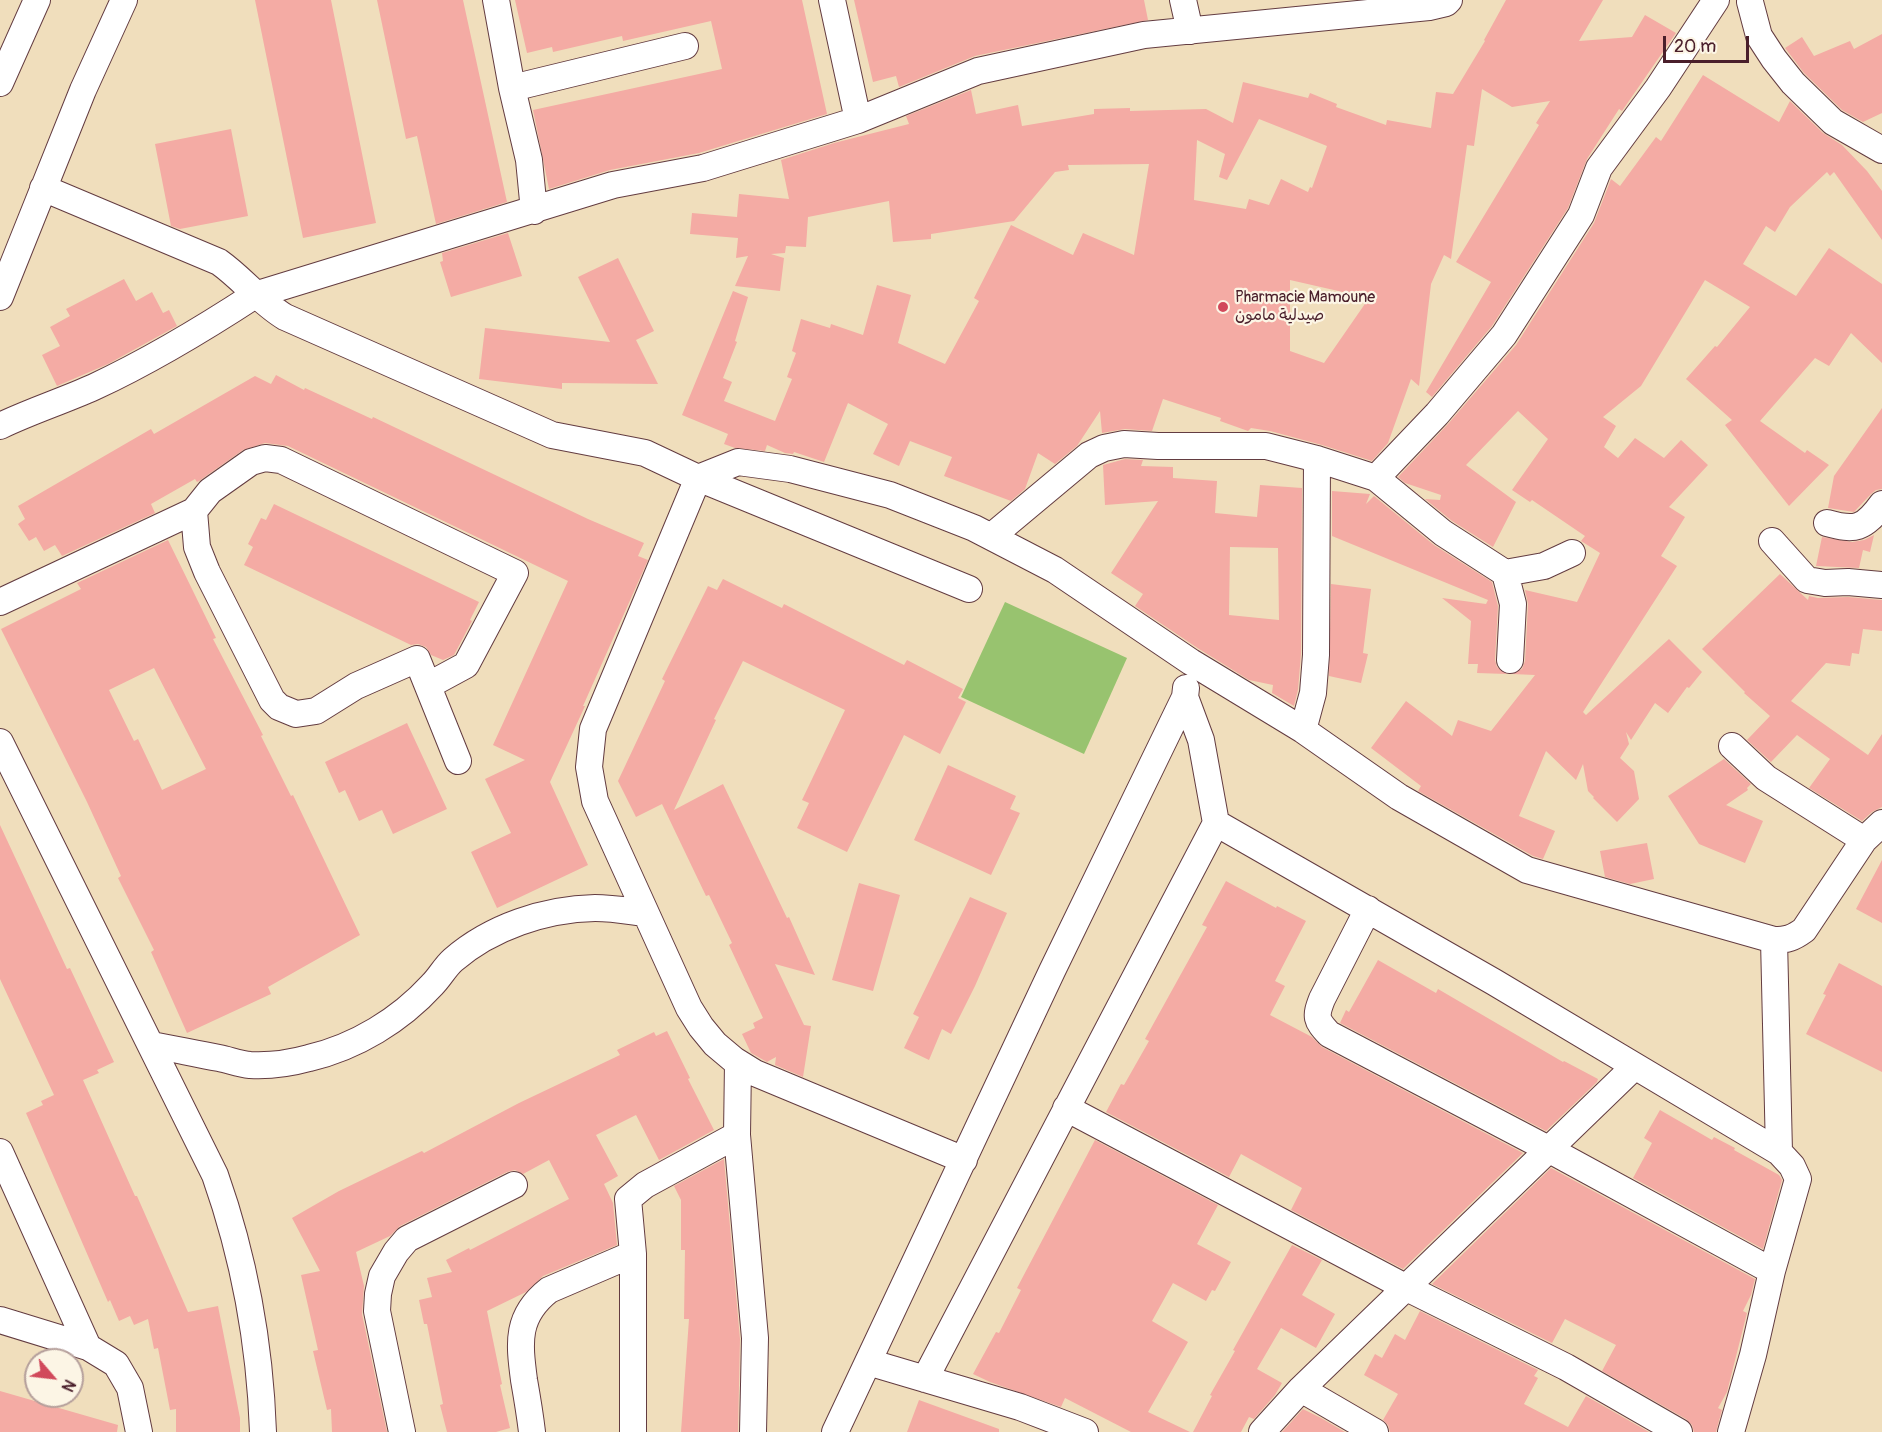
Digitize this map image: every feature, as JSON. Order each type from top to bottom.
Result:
[{"type":"street","points":[[0,83],[37,0]]},
{"type":"street","points":[[0,297],[83,90],[124,0]]},
{"type":"street","points":[[496,0],[512,87],[529,160],[534,211]]},
{"type":"street","points":[[832,0],[858,120]]},
{"type":"street","points":[[1183,0],[1190,31]]},
{"type":"street","points":[[0,426],[96,386],[204,328],[255,295],[613,185],[703,168],[858,120],[978,72],[1144,35],[1429,8],[1449,0]]},
{"type":"street","points":[[1376,478],[1437,414],[1504,335],[1581,215],[1599,168],[1658,88],[1716,0]]},
{"type":"street","points":[[1752,1],[1759,36],[1793,83],[1833,122],[1882,150]]},
{"type":"street","points":[[512,87],[685,46]]},
{"type":"street","points":[[43,188],[219,262],[242,279],[255,295],[285,317],[552,435],[645,453],[698,478],[969,589]]},
{"type":"street","points":[[992,536],[1089,454],[1104,448],[1124,444],[1266,446],[1376,478],[1443,533],[1505,573],[1513,604],[1510,660]]},
{"type":"street","points":[[0,602],[194,511],[210,491],[251,462],[265,458],[281,460],[515,573],[466,664],[429,685]]},
{"type":"street","points":[[1303,730],[1312,693],[1316,655],[1317,459]]},
{"type":"street","points":[[964,1160],[755,1073],[738,1063],[715,1044],[689,1008],[595,801],[589,767],[593,729],[698,478],[738,462],[790,469],[890,495],[933,510],[992,536],[1055,570],[1191,662],[1303,730],[1399,797],[1527,870],[1774,940],[1788,940],[1804,930],[1873,832],[1766,778],[1732,746]]},
{"type":"street","points":[[1827,523],[1848,529],[1858,527],[1865,524],[1882,504]]},
{"type":"street","points":[[194,511],[197,547],[207,572],[272,700],[279,707],[296,714],[316,711],[356,686],[417,659],[458,761]]},
{"type":"street","points":[[1772,541],[1807,580],[1882,585]]},
{"type":"street","points":[[1505,573],[1544,566],[1572,553]]},
{"type":"street","points":[[835,1432],[1052,971],[1185,697],[1191,662]]},
{"type":"street","points":[[925,1379],[1215,823],[1201,740],[1185,697]]},
{"type":"street","points":[[0,742],[215,1175],[234,1233],[250,1311],[258,1368],[263,1432]]},
{"type":"street","points":[[1215,823],[1494,982],[1779,1152],[1792,1166],[1798,1179],[1731,1432]]},
{"type":"street","points":[[152,1045],[250,1065],[309,1058],[337,1050],[389,1023],[412,1005],[451,962],[478,942],[515,924],[567,910],[597,908],[645,913]]},
{"type":"street","points":[[1368,909],[1317,1013],[1319,1024],[1329,1035],[1550,1150],[1772,1271]]},
{"type":"street","points":[[1774,940],[1779,1152]]},
{"type":"street","points":[[738,1063],[737,1135],[755,1338],[753,1432]]},
{"type":"street","points":[[1262,1432],[1301,1389],[1634,1067]]},
{"type":"street","points":[[1066,1108],[1405,1287],[1566,1367],[1679,1432]]},
{"type":"street","points":[[633,1432],[633,1254],[628,1198],[645,1185],[737,1135]]},
{"type":"street","points":[[0,1152],[88,1347]]},
{"type":"street","points":[[402,1432],[377,1311],[382,1276],[396,1252],[407,1239],[514,1185]]},
{"type":"street","points":[[532,1432],[520,1344],[526,1317],[539,1298],[549,1290],[633,1254]]},
{"type":"street","points":[[0,1320],[88,1347],[116,1364],[130,1388],[139,1432]]},
{"type":"street","points":[[868,1362],[1020,1407],[1084,1432]]},
{"type":"street","points":[[1301,1389],[1375,1432]]},
{"type":"green space","points":[[1005,602],[1127,658],[1084,754],[961,697]]},
{"type":"building","points":[[255,0],[331,0],[376,223],[303,238]]},
{"type":"building","points":[[377,0],[463,0],[507,202],[436,224],[417,136],[406,139]]},
{"type":"building","points":[[515,0],[802,0],[827,114],[699,153],[610,170],[549,189],[533,110],[722,69],[711,21],[623,41],[622,36],[553,52],[552,47],[527,53]]},
{"type":"building","points":[[854,0],[1144,0],[1148,20],[975,56],[899,87],[896,76],[873,82]]},
{"type":"building","points":[[1506,0],[1603,0],[1579,41],[1632,37],[1645,15],[1676,33],[1622,111],[1619,109],[1587,159],[1568,208],[1492,326],[1432,397],[1426,392],[1491,282],[1456,262],[1539,125],[1536,123],[1550,101],[1512,107],[1482,89],[1474,146],[1467,145],[1451,259],[1444,255],[1431,284],[1419,386],[1411,379],[1388,443],[1372,461],[1270,431],[1251,428],[1248,431],[1220,421],[1221,418],[1163,399],[1152,431],[1125,429],[1102,433],[1100,411],[1077,446],[1055,464],[1038,453],[1025,489],[1011,501],[944,476],[952,457],[910,441],[899,466],[873,454],[888,424],[848,403],[824,462],[794,452],[793,454],[785,453],[767,445],[765,451],[735,448],[724,444],[728,434],[682,415],[733,291],[748,297],[735,341],[737,342],[723,378],[732,382],[724,401],[775,421],[792,379],[787,377],[796,353],[792,351],[801,319],[830,328],[831,324],[863,335],[877,285],[911,295],[898,343],[945,364],[979,301],[974,298],[1011,225],[1073,255],[1083,233],[1134,255],[1149,164],[1068,165],[1069,170],[1055,172],[1014,221],[931,234],[931,239],[893,242],[889,201],[808,217],[806,247],[786,246],[785,253],[771,254],[784,258],[780,291],[735,286],[748,256],[736,258],[738,238],[690,234],[692,213],[737,217],[739,194],[789,199],[781,160],[834,143],[909,124],[906,116],[971,90],[976,114],[1018,105],[1022,126],[1094,114],[1094,109],[1130,108],[1130,111],[1206,109],[1233,123],[1243,82],[1308,98],[1310,93],[1337,104],[1336,107],[1386,125],[1387,120],[1431,128],[1436,92],[1453,94]],"holes":[[[1259,119],[1327,146],[1312,188],[1310,187],[1308,192],[1281,179],[1269,205],[1249,199],[1246,209],[1194,200],[1197,140],[1225,154],[1219,177],[1227,180]],[[1290,280],[1369,298],[1324,363],[1290,351]]]},
{"type":"building","points":[[1882,34],[1882,113],[1863,122],[1842,110],[1804,73],[1785,48],[1802,37],[1814,56],[1850,41],[1854,49]]},
{"type":"building","points":[[1703,75],[1779,122],[1790,101],[1823,133],[1842,145],[1867,171],[1882,191],[1882,240],[1834,172],[1830,176],[1827,172],[1790,207],[1775,232],[1766,226],[1743,264],[1796,296],[1829,248],[1882,284],[1882,363],[1851,333],[1829,366],[1815,358],[1760,421],[1805,453],[1807,450],[1829,465],[1789,506],[1725,425],[1732,420],[1686,379],[1715,346],[1717,347],[1750,307],[1705,280],[1641,386],[1603,417],[1616,426],[1604,447],[1618,458],[1635,438],[1664,458],[1681,440],[1708,465],[1669,507],[1685,517],[1661,556],[1677,566],[1583,712],[1586,715],[1669,639],[1702,672],[1689,688],[1687,687],[1668,713],[1655,703],[1631,740],[1626,732],[1629,744],[1620,758],[1634,771],[1639,799],[1617,822],[1588,791],[1583,764],[1576,780],[1546,751],[1519,816],[1555,831],[1543,859],[1533,856],[1418,791],[1421,786],[1371,748],[1406,701],[1452,736],[1458,720],[1491,731],[1535,675],[1512,674],[1522,669],[1525,661],[1528,604],[1525,590],[1577,602],[1600,553],[1581,541],[1585,536],[1532,500],[1530,502],[1512,490],[1548,439],[1518,411],[1466,465],[1516,502],[1493,547],[1452,521],[1425,499],[1440,500],[1441,495],[1405,483],[1398,477],[1448,424],[1516,345],[1594,223],[1611,179],[1620,186],[1656,137],[1661,141]]},
{"type":"building","points":[[231,129],[248,216],[180,229],[171,226],[155,144]]},
{"type":"building","points":[[508,233],[522,276],[451,297],[440,262],[443,261],[442,253]]},
{"type":"building","points":[[618,258],[654,331],[636,340],[658,384],[562,383],[562,389],[479,379],[485,328],[610,342],[578,277]]},
{"type":"building","points":[[124,279],[136,301],[152,292],[163,313],[169,310],[177,326],[108,364],[57,386],[42,355],[60,346],[50,327],[70,316],[66,309]]},
{"type":"building","points":[[276,375],[304,390],[305,388],[372,419],[373,417],[588,519],[644,543],[638,556],[648,560],[550,782],[588,865],[497,908],[471,852],[511,833],[485,779],[525,760],[493,745],[568,581],[288,446],[265,443],[243,450],[199,481],[195,479],[151,504],[155,513],[62,556],[55,545],[44,551],[36,537],[29,541],[18,524],[25,519],[18,506],[151,429],[154,434],[255,376],[271,384]]},
{"type":"building","points":[[1882,408],[1882,489],[1871,494],[1854,512],[1828,508],[1834,476]]},
{"type":"building","points":[[1125,459],[1143,460],[1141,466],[1173,467],[1173,478],[1217,481],[1215,513],[1257,517],[1260,485],[1302,488],[1301,654],[1298,690],[1294,706],[1272,693],[1273,685],[1249,680],[1135,606],[1143,594],[1111,573],[1158,501],[1105,505],[1103,465]],"holes":[[[1230,547],[1278,548],[1279,620],[1229,615]]]},
{"type":"building","points":[[1332,491],[1370,494],[1366,504],[1374,496],[1434,545],[1492,582],[1498,606],[1495,660],[1497,667],[1507,674],[1477,673],[1478,664],[1468,664],[1471,621],[1442,598],[1486,604],[1488,600],[1332,536]]},
{"type":"building","points":[[274,504],[479,602],[454,655],[443,660],[431,655],[426,647],[418,644],[411,645],[244,565],[253,547],[248,544],[261,518],[266,520]]},
{"type":"building","points":[[1874,535],[1870,552],[1863,550],[1859,568],[1816,566],[1822,537],[1852,542]]},
{"type":"building","points":[[168,540],[216,638],[213,639],[263,735],[261,736],[291,796],[293,795],[360,935],[268,987],[271,994],[187,1033],[151,952],[154,950],[118,878],[121,876],[87,802],[1,629],[81,589],[77,583]],"holes":[[[154,668],[206,769],[162,790],[138,739],[134,741],[109,690]]]},
{"type":"building","points":[[1780,574],[1808,600],[1809,596],[1882,600],[1882,631],[1863,629],[1859,654],[1852,653],[1850,666],[1826,663],[1791,701],[1868,755],[1882,734],[1882,807],[1862,821],[1809,788],[1830,759],[1797,735],[1771,762],[1747,740],[1770,716],[1744,693],[1702,649]]},
{"type":"building","points":[[723,579],[782,608],[784,604],[904,665],[907,660],[963,689],[958,698],[966,702],[940,754],[904,735],[847,852],[797,828],[809,803],[802,800],[845,710],[743,661],[714,719],[716,720],[674,810],[723,784],[787,918],[789,917],[815,975],[775,964],[804,1025],[811,1026],[803,1077],[775,1065],[776,1057],[767,1062],[751,1053],[742,1034],[755,1028],[753,1023],[763,1018],[709,895],[706,896],[662,804],[636,817],[618,781],[665,681],[662,679],[708,586],[717,590]]},
{"type":"building","points":[[1331,584],[1371,589],[1363,653],[1368,654],[1361,683],[1329,676]]},
{"type":"building","points":[[407,723],[447,809],[393,834],[382,810],[359,821],[345,790],[339,793],[325,762]]},
{"type":"building","points":[[1724,759],[1751,784],[1748,790],[1726,805],[1763,821],[1745,863],[1699,844],[1668,796]]},
{"type":"building","points":[[948,765],[1016,796],[1010,809],[1020,813],[991,875],[914,840]]},
{"type":"building","points":[[0,825],[67,969],[70,968],[114,1062],[97,1070],[99,1073],[83,1080],[135,1196],[137,1196],[188,1312],[218,1306],[240,1418],[240,1432],[176,1432],[176,1409],[170,1410],[158,1348],[154,1349],[148,1319],[134,1325],[130,1316],[119,1321],[110,1300],[108,1302],[26,1113],[43,1105],[41,1101],[54,1095],[0,979]]},
{"type":"building","points":[[1647,843],[1654,879],[1630,884],[1605,877],[1600,851]]},
{"type":"building","points":[[1882,860],[1882,923],[1856,909]]},
{"type":"building","points":[[1226,881],[1306,921],[1275,981],[1285,986],[1270,1015],[1312,1037],[1322,1047],[1523,1153],[1403,1269],[1291,1210],[1302,1188],[1241,1154],[1229,1177],[1106,1112],[1149,1041],[1145,1039],[1207,927],[1202,925]]},
{"type":"building","points":[[859,883],[900,895],[873,991],[832,980]]},
{"type":"building","points":[[970,897],[1007,913],[951,1034],[942,1029],[929,1060],[904,1048],[919,1017],[913,1014]]},
{"type":"building","points":[[1378,960],[1436,993],[1438,989],[1563,1062],[1598,1079],[1597,1082],[1546,1131],[1340,1023],[1346,1010],[1349,1012]]},
{"type":"building","points":[[1839,963],[1882,986],[1882,1072],[1806,1034]]},
{"type":"building","points":[[667,1031],[714,1130],[659,1160],[636,1115],[596,1135],[618,1176],[604,1184],[613,1203],[617,1245],[543,1276],[526,1292],[487,1311],[510,1428],[496,1432],[447,1432],[440,1405],[443,1404],[427,1324],[424,1324],[419,1300],[432,1297],[427,1278],[452,1272],[446,1260],[569,1199],[549,1160],[523,1174],[515,1170],[507,1172],[400,1226],[390,1236],[356,1252],[364,1286],[362,1314],[387,1432],[332,1432],[331,1409],[327,1410],[313,1351],[318,1350],[301,1275],[320,1271],[292,1218],[339,1191],[422,1151],[424,1153],[519,1103],[620,1055],[617,1050],[654,1032],[656,1036]]},
{"type":"building","points":[[1660,1110],[1712,1140],[1714,1137],[1735,1148],[1734,1150],[1779,1175],[1782,1180],[1763,1249],[1633,1178],[1652,1143],[1644,1138]]},
{"type":"building","points":[[1095,1140],[1218,1205],[1197,1244],[1231,1262],[1215,1291],[1212,1290],[1206,1301],[1173,1283],[1152,1321],[1188,1342],[1148,1412],[1190,1432],[1131,1432],[1065,1398],[1061,1407],[973,1374],[996,1332],[999,1333],[1021,1290],[1017,1288]]},
{"type":"building","points":[[724,1159],[740,1339],[738,1432],[681,1432],[689,1319],[684,1319],[685,1250],[681,1250],[681,1200],[674,1186]]},
{"type":"building","points":[[1551,1168],[1755,1279],[1751,1295],[1743,1311],[1747,1313],[1727,1392],[1718,1408],[1722,1410],[1716,1432],[1694,1432],[1692,1425],[1686,1419],[1602,1371],[1616,1345],[1565,1319],[1552,1343],[1432,1284]]},
{"type":"building","points":[[1292,1245],[1322,1260],[1302,1295],[1335,1314],[1316,1348],[1281,1328],[1257,1369],[1282,1383],[1275,1395],[1254,1419],[1249,1417],[1241,1432],[1193,1432],[1212,1396],[1210,1395],[1235,1351],[1233,1350]]},
{"type":"building","points":[[1420,1311],[1538,1370],[1534,1376],[1538,1378],[1524,1404],[1568,1427],[1586,1396],[1649,1432],[1390,1432],[1383,1420],[1398,1394],[1364,1375],[1375,1354],[1382,1358],[1395,1334],[1405,1340]]},
{"type":"building","points":[[0,1391],[24,1398],[24,1408],[59,1408],[118,1425],[117,1432],[0,1432]]},
{"type":"building","points":[[919,1400],[999,1429],[999,1432],[907,1432]]},
{"type":"building","points":[[1303,1409],[1321,1418],[1345,1432],[1282,1432]]},
{"type":"place","name":"Pharmacie Mamoune صيدلية مامون","points":[[1223,307]]}]
